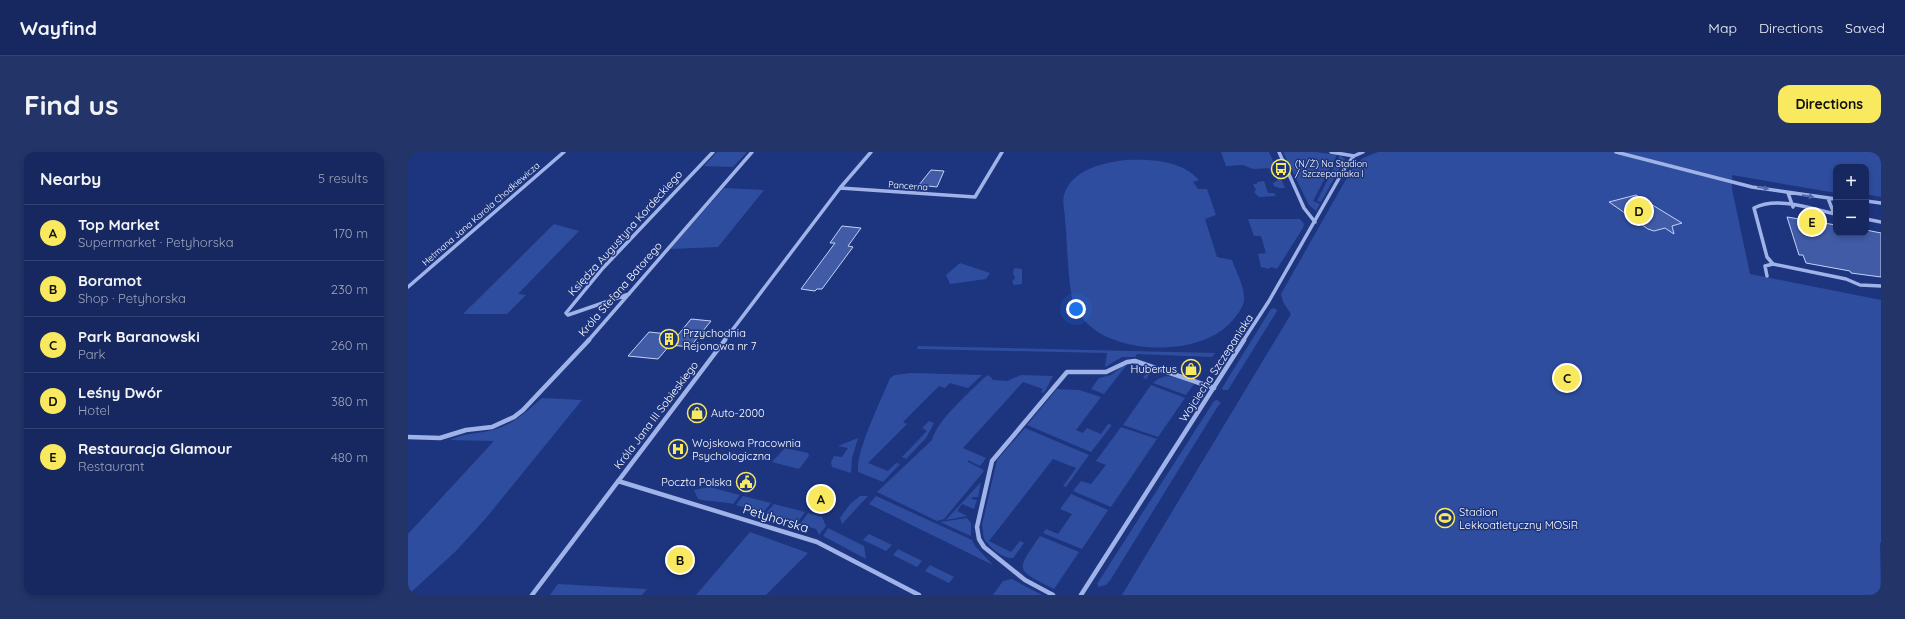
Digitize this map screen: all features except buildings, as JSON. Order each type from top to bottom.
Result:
[{"type":"street","name":"Hetmana Jana Karola Chodkiewicza","points":[[408,287],[564,152]]},
{"type":"street","name":"Księdza Augustyna Kordeckiego","points":[[630,294],[568,315],[566,313],[603,268],[713,152]]},
{"type":"street","name":"Króla Stefana Batorego","points":[[408,437],[440,438],[466,430],[492,427],[514,417],[603,325],[752,152]]},
{"type":"street","name":"Króla Jana III Sobieskiego","points":[[532,595],[840,188],[871,152]]},
{"type":"street","name":"Pancerna","points":[[840,188],[975,197],[1002,152]]},
{"type":"street","points":[[1279,152],[1304,208],[1315,222]]},
{"type":"street","points":[[1331,152],[1354,156],[1363,152]]},
{"type":"street","points":[[1616,152],[1724,180],[1788,193],[1833,199]]},
{"type":"street","name":"Wojciecha Szczepaniaka","points":[[1081,595],[1269,301],[1346,166],[1354,156]]},
{"type":"street","points":[[1788,193],[1793,207]]},
{"type":"street","points":[[1828,198],[1833,209]]},
{"type":"street","points":[[1869,201],[1881,203]]},
{"type":"street","points":[[1773,264],[1767,257],[1754,208],[1762,203],[1833,214]]},
{"type":"street","points":[[1869,220],[1881,222]]},
{"type":"street","points":[[1766,276],[1765,266],[1773,264],[1846,279],[1860,285],[1881,286]]},
{"type":"street","points":[[1053,595],[1025,580],[1009,568],[984,547],[979,539],[977,527],[992,461],[1068,372],[1106,372],[1127,362],[1134,361],[1214,388]]},
{"type":"street","name":"Petyhorska","points":[[618,481],[817,542],[919,595]]},
{"type":"shaded area","points":[[717,152],[747,152],[733,167],[704,166]]},
{"type":"shaded area","points":[[1221,152],[1269,152],[1285,188],[1274,186],[1273,183],[1278,180],[1273,168],[1253,169],[1243,165],[1226,166]]},
{"type":"shaded area","points":[[1283,152],[1316,152],[1337,155],[1313,201],[1320,204],[1316,211],[1309,205]]},
{"type":"shaded area","points":[[1378,152],[1881,152],[1881,197],[1869,195],[1869,164],[1833,164],[1833,192],[1732,175],[1732,189],[1750,274],[1881,300],[1881,595],[1122,595],[1291,314],[1283,302],[1281,294],[1353,167],[1363,158]]},
{"type":"shaded area","points":[[1340,155],[1345,159],[1321,202],[1317,201]]},
{"type":"shaded area","points":[[1126,160],[1165,162],[1184,168],[1199,180],[1193,182],[1198,189],[1207,189],[1216,215],[1205,219],[1217,257],[1232,260],[1242,285],[1244,300],[1241,309],[1232,321],[1219,332],[1202,341],[1183,346],[1162,348],[1122,342],[1104,336],[1090,326],[1074,303],[1070,287],[1063,204],[1064,195],[1068,186],[1081,173],[1108,163]]},
{"type":"shaded area","points":[[1264,181],[1268,193],[1274,193],[1276,196],[1259,197],[1254,192],[1256,190],[1253,184]]},
{"type":"shaded area","points":[[724,188],[764,190],[718,247],[670,249]]},
{"type":"shaded area","points":[[1248,219],[1300,219],[1304,224],[1303,228],[1277,269],[1271,267],[1269,269],[1261,267],[1258,254],[1266,253],[1261,236],[1254,236]]},
{"type":"shaded area","points":[[554,224],[579,231],[518,294],[526,295],[507,314],[463,314]]},
{"type":"shaded area","points":[[960,263],[990,273],[986,279],[950,284],[946,275]]},
{"type":"shaded area","points":[[1014,268],[1022,269],[1022,284],[1014,285],[1012,282],[1015,278],[1013,273]]},
{"type":"shaded area","points":[[1275,308],[1277,311],[1228,390],[1223,390],[1222,388],[1271,309]]},
{"type":"shaded area","points":[[918,346],[1215,353],[1212,357],[1137,354],[1135,357],[1122,357],[1105,367],[1107,353],[917,349]]},
{"type":"shaded area","points":[[1128,362],[1104,394],[1091,389],[1099,378],[1111,375]]},
{"type":"shaded area","points":[[1133,363],[1153,369],[1146,379],[1143,378],[1149,369]]},
{"type":"shaded area","points":[[911,373],[982,375],[968,388],[950,383],[945,388],[939,386],[903,422],[907,424],[868,463],[888,471],[896,463],[900,464],[883,482],[858,472],[858,463],[861,451],[870,425],[890,378],[895,375]]},
{"type":"shaded area","points":[[989,375],[993,380],[1007,381],[1021,375],[1053,376],[1044,393],[1041,392],[1043,389],[1023,382],[963,448],[986,458],[980,466],[968,460],[968,462],[984,471],[944,519],[937,521],[877,492],[932,440],[935,432],[947,415],[985,377]]},
{"type":"shaded area","points":[[1166,376],[1174,377],[1194,384],[1186,395],[1153,383]]},
{"type":"shaded area","points":[[1151,385],[1185,398],[1158,437],[1123,425]]},
{"type":"shaded area","points":[[1057,389],[1079,390],[1101,397],[1076,430],[1083,433],[1087,428],[1101,434],[1108,424],[1112,425],[1091,452],[1027,425]]},
{"type":"shaded area","points":[[542,398],[582,400],[486,518],[457,550],[408,595],[408,534],[494,441],[450,440],[466,435],[493,430],[507,425]]},
{"type":"shaded area","points":[[1217,400],[1221,403],[1111,579],[1106,585],[1099,587],[1097,584],[1214,401]]},
{"type":"shaded area","points":[[929,421],[934,423],[926,438],[906,459],[902,457],[927,431],[922,428]]},
{"type":"shaded area","points":[[1121,427],[1157,439],[1111,507],[1073,491],[1081,481],[1091,484],[1106,465],[1096,461]]},
{"type":"shaded area","points":[[1025,428],[1089,455],[1066,487],[1063,486],[1076,468],[1053,459],[989,541],[1011,552],[1020,541],[1024,543],[1013,558],[1009,558],[1001,555],[993,549],[984,539],[982,525],[997,460]]},
{"type":"shaded area","points":[[858,438],[852,458],[851,473],[832,467],[831,462],[834,456],[842,457],[848,448],[838,446]]},
{"type":"shaded area","points":[[785,448],[808,453],[809,456],[799,469],[772,462]]},
{"type":"shaded area","points":[[981,482],[978,497],[973,497],[971,499],[977,500],[974,509],[962,504],[957,511],[967,516],[946,520]]},
{"type":"shaded area","points":[[709,487],[740,495],[733,504],[698,499],[694,490]]},
{"type":"shaded area","points":[[1071,494],[1108,510],[1082,549],[1043,533],[1046,529],[1058,534],[1072,514],[1060,509]]},
{"type":"shaded area","points":[[743,496],[771,503],[763,513],[736,505]]},
{"type":"shaded area","points":[[860,496],[868,496],[842,524],[840,518],[850,504]]},
{"type":"shaded area","points":[[876,496],[972,540],[975,546],[993,565],[869,504]]},
{"type":"shaded area","points":[[774,504],[805,512],[797,523],[766,513]]},
{"type":"shaded area","points":[[808,513],[822,517],[826,526],[819,535],[816,529],[800,524]]},
{"type":"shaded area","points":[[967,518],[971,523],[971,536],[940,522]]},
{"type":"shaded area","points":[[828,528],[864,546],[866,559],[823,536]]},
{"type":"shaded area","points":[[750,532],[808,553],[766,595],[696,595]]},
{"type":"shaded area","points":[[869,534],[892,545],[886,551],[863,540]]},
{"type":"shaded area","points":[[1040,536],[1079,552],[1054,589],[1026,573],[1023,568],[1023,563],[1026,556]]},
{"type":"shaded area","points":[[898,549],[922,561],[917,567],[893,555]]},
{"type":"shaded area","points":[[930,565],[954,577],[949,583],[925,571]]},
{"type":"shaded area","points":[[1012,579],[1042,595],[993,595],[1003,581]]},
{"type":"shaded area","points":[[558,584],[647,589],[642,595],[550,595]]},
{"type":"place","name":"(N/Ż) Na Stadion / Szczepaniaka I","points":[[1281,169]]},
{"type":"place","name":"Leśny Dwór","points":[[1639,211]]},
{"type":"place","name":"Restauracja Glamour","points":[[1812,222]]},
{"type":"place","name":"Przychodnia Rejonowa nr 7","points":[[669,339]]},
{"type":"place","name":"Hubertus","points":[[1191,369]]},
{"type":"place","name":"Park Baranowski","points":[[1567,378]]},
{"type":"place","name":"Auto-2000","points":[[697,413]]},
{"type":"place","name":"Wojskowa Pracownia Psychologiczna","points":[[678,449]]},
{"type":"place","name":"Poczta Polska","points":[[746,482]]},
{"type":"place","name":"Top Market","points":[[821,499]]},
{"type":"place","name":"Stadion Lekkoatletyczny MOSiR","points":[[1445,518]]},
{"type":"place","name":"Boramot","points":[[680,560]]}]
